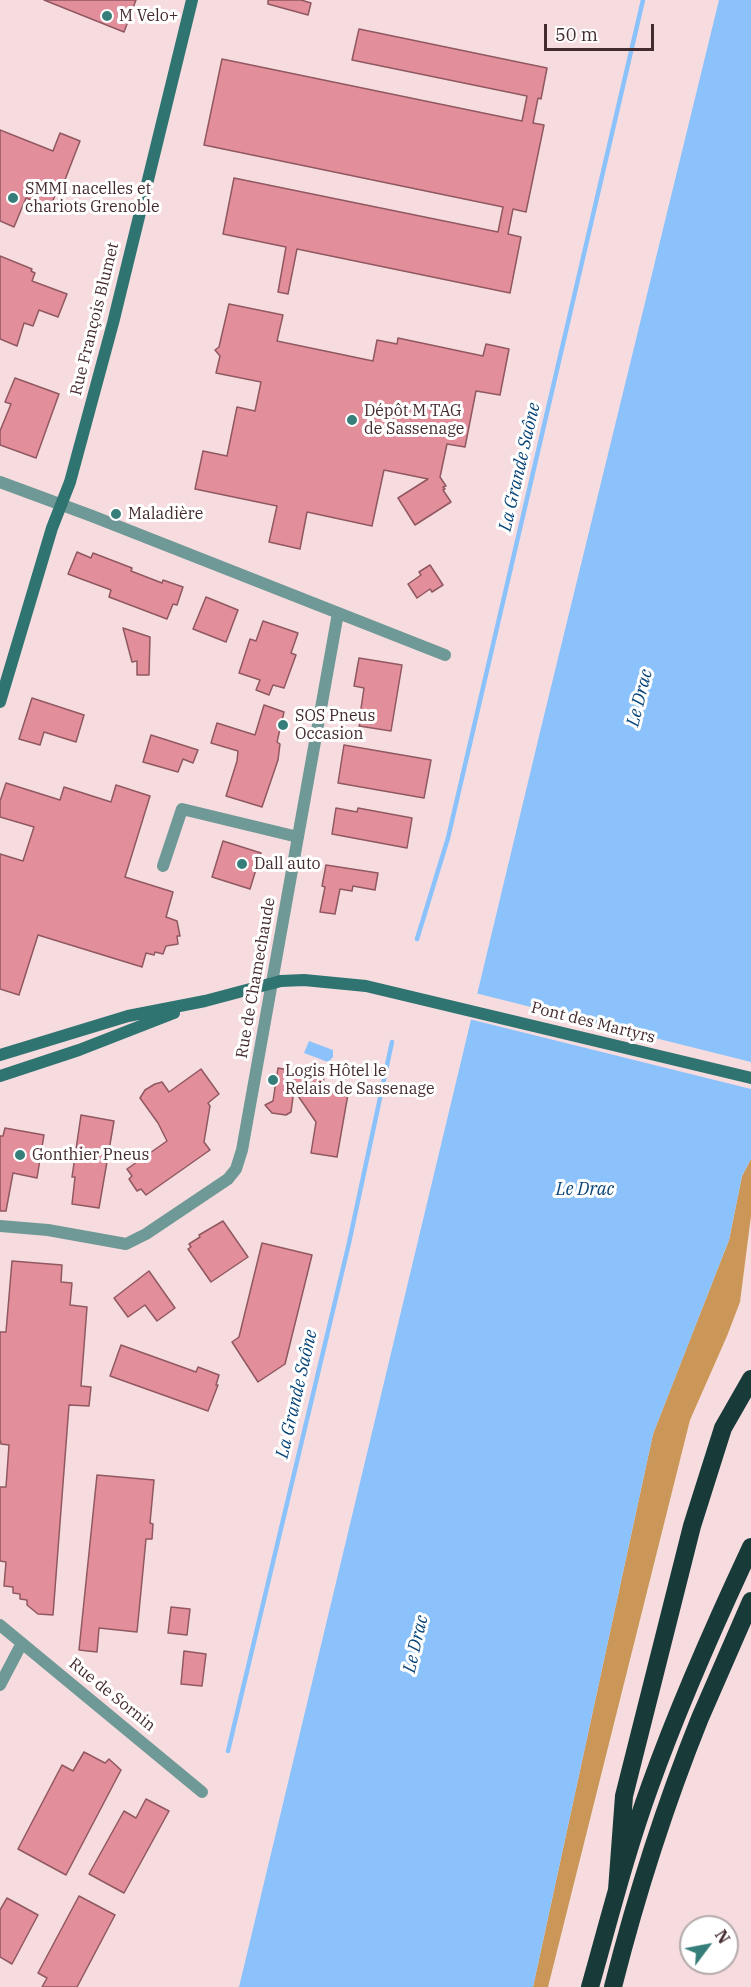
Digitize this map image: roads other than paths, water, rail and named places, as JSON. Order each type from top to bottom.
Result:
[{"type":"highway","points":[[617,1890],[624,1796],[692,1526],[723,1428],[751,1379]]},
{"type":"highway","points":[[590,1987],[617,1890],[666,1742],[751,1547]]},
{"type":"highway","points":[[614,1987],[659,1832],[700,1720],[751,1601]]},
{"type":"main road","name":"Rue François Blumet","points":[[0,702],[52,528],[74,471],[192,0]]},
{"type":"main road","name":"Pont des Martyrs","points":[[206,1001],[281,981],[304,980],[352,985],[428,1000],[751,1078]]},
{"type":"main road","points":[[0,1055],[128,1016],[206,1001]]},
{"type":"main road","points":[[0,1076],[79,1050],[206,1001]]},
{"type":"main road","points":[[0,1047],[53,1039]]},
{"type":"street","points":[[0,482],[445,655]]},
{"type":"street","name":"Rue de Chamechaude","points":[[0,1226],[48,1230],[126,1244],[147,1234],[209,1192],[228,1179],[236,1169],[242,1150],[338,613]]},
{"type":"street","points":[[163,866],[182,809],[298,837]]},
{"type":"street","name":"Rue de Sornin","points":[[0,1625],[202,1792]]},
{"type":"street","points":[[0,1685],[22,1643]]},
{"type":"water","name":"Le Drac","points":[[719,0],[751,0],[751,1159],[742,1176],[729,1240],[653,1434],[533,1987],[239,1987],[540,732]]},
{"type":"water","points":[[309,1041],[333,1050],[333,1057],[328,1062],[304,1053]]},
{"type":"waterway","name":"La Grande Saône","points":[[417,939],[448,838],[643,0]]},
{"type":"waterway","name":"La Grande Saône","points":[[228,1751],[349,1243],[392,1042]]},
{"type":"place","name":"M Velo+","points":[[107,16]]},
{"type":"place","name":"SMMI nacelles et chariots Grenoble","points":[[13,198]]},
{"type":"place","name":"Dépôt M TAG de Sassenage","points":[[352,420]]},
{"type":"place","name":"Maladière","points":[[116,514]]},
{"type":"place","name":"SOS Pneus Occasion","points":[[283,725]]},
{"type":"place","name":"Dall auto","points":[[242,864]]},
{"type":"place","name":"Logis Hôtel le Relais de Sassenage","points":[[273,1080]]},
{"type":"place","name":"Gonthier Pneus","points":[[20,1155]]}]
